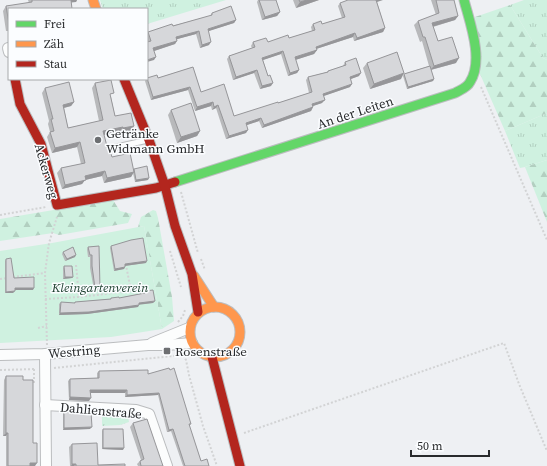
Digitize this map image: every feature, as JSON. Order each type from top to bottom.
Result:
[{"type":"street","name":"An der Leiten","points":[[165,186],[179,180],[455,94],[470,84],[475,71],[476,44],[464,0]]},
{"type":"street","name":"Ackerweg","points":[[15,80],[20,104],[41,144],[57,205],[165,186]]},
{"type":"street","points":[[124,80],[149,140],[165,186],[175,226],[192,274],[198,312]]},
{"type":"street","points":[[192,274],[214,307]]},
{"type":"street","points":[[222,394],[226,366],[230,352],[238,340],[240,330],[239,324],[229,310],[223,308],[214,307],[198,312],[191,322],[189,334],[192,343],[198,351],[212,357],[222,356],[230,352]]},
{"type":"street","name":"Westring","points":[[148,345],[189,328]]},
{"type":"street","name":"Westring","points":[[0,355],[45,354],[148,345],[192,343]]},
{"type":"street","points":[[45,354],[46,466]]},
{"type":"street","points":[[212,357],[240,466]]},
{"type":"street","name":"Dahlienstraße","points":[[45,405],[136,410],[149,414],[167,466]]},
{"type":"lane","points":[[112,148],[149,140]]},
{"type":"path","points":[[475,71],[547,240]]},
{"type":"path","points":[[179,180],[192,233]]},
{"type":"path","points":[[0,215],[57,205],[57,218],[49,243],[45,273],[47,326],[47,347],[45,354]]},
{"type":"path","points":[[170,250],[182,292]]},
{"type":"path","points":[[45,299],[131,291],[125,259]]},
{"type":"path","points":[[76,265],[79,297]]},
{"type":"path","points":[[0,279],[45,273]]},
{"type":"path","points":[[176,334],[173,326],[183,316],[186,308]]},
{"type":"path","points":[[38,328],[47,326]]},
{"type":"path","points":[[179,344],[182,355],[186,360],[203,426],[217,466]]},
{"type":"path","points":[[232,437],[504,344],[547,451]]},
{"type":"path","points":[[0,370],[60,368],[182,355]]},
{"type":"green space","points":[[100,0],[226,0],[148,24],[148,8],[103,8]]},
{"type":"green space","points":[[524,0],[547,0],[547,60],[543,58],[510,5]]},
{"type":"green space","points":[[510,5],[543,58],[547,60],[547,113],[505,131],[480,74],[475,17]]},
{"type":"green space","points":[[547,113],[547,160],[520,168],[505,131]]},
{"type":"green space","points":[[547,160],[547,222],[525,167]]},
{"type":"green space","points":[[113,200],[120,211],[132,214],[128,223],[59,235],[53,233],[0,241],[0,219]]},
{"type":"green space","points":[[153,210],[156,211],[158,218],[172,297],[174,321],[162,329],[144,226],[138,227],[141,217]]},
{"type":"green space","name":"Kleingartenverein","points":[[144,226],[162,329],[111,337],[0,343],[0,251]]},
{"type":"green space","points":[[102,411],[127,412],[129,422],[120,425],[102,426]]},
{"type":"building","points":[[32,0],[71,0],[72,8],[8,8],[8,18],[6,6],[32,2]]},
{"type":"building","points":[[259,0],[276,0],[280,12],[265,17]]},
{"type":"building","points":[[348,0],[376,0],[385,28],[357,38],[355,33],[316,47],[317,50],[295,57],[299,70],[290,73],[283,51],[262,58],[268,76],[270,75],[273,83],[262,86],[257,70],[236,77],[229,56],[255,47],[253,42],[266,38],[268,42],[288,35],[289,38],[315,30],[313,24],[321,21],[322,24],[345,17],[340,3]]},
{"type":"building","points":[[436,0],[454,0],[458,16],[432,23],[438,41],[452,37],[459,58],[434,66],[425,37],[423,37],[418,21],[439,13]]},
{"type":"building","points":[[231,6],[236,20],[208,29],[211,42],[202,45],[199,31],[176,37],[177,41],[153,48],[156,57],[148,60],[148,42],[151,41],[148,32],[172,24],[173,26],[212,15],[212,13]]},
{"type":"building","points":[[397,52],[404,73],[374,84],[367,63]]},
{"type":"building","points":[[356,58],[361,73],[350,77],[352,84],[323,94],[325,100],[312,104],[313,107],[264,125],[261,118],[246,123],[248,130],[229,136],[218,105],[214,107],[213,102],[197,107],[190,87],[153,97],[148,80],[148,78],[157,75],[158,78],[193,67],[201,92],[224,84],[234,116],[312,92],[308,77],[328,72],[346,65],[345,62]]},
{"type":"building","points":[[430,66],[434,79],[408,87],[404,74]]},
{"type":"building","points":[[111,80],[114,93],[110,94],[115,116],[131,113],[134,126],[103,131],[109,154],[111,154],[112,157],[130,153],[134,172],[107,178],[105,171],[85,176],[86,180],[65,185],[61,168],[85,163],[80,142],[55,148],[50,132],[54,131],[51,119],[53,119],[45,88],[69,82],[74,102],[63,105],[68,128],[103,120],[95,83]]},
{"type":"building","points":[[191,103],[200,131],[181,137],[171,110]]},
{"type":"building","points":[[147,166],[149,178],[136,180],[134,169]]},
{"type":"building","points":[[143,238],[147,261],[125,264],[125,267],[115,269],[111,246]]},
{"type":"building","points":[[99,246],[100,288],[95,288],[92,255],[90,255],[88,247]]},
{"type":"building","points":[[73,247],[76,255],[67,259],[63,252]]},
{"type":"building","points":[[11,258],[14,278],[34,277],[34,288],[15,288],[15,291],[6,292],[6,259]]},
{"type":"building","points":[[64,266],[72,266],[73,277],[65,277]]},
{"type":"building","points":[[153,290],[155,301],[139,303],[139,305],[89,312],[60,313],[61,302],[75,303],[119,298]]},
{"type":"building","points":[[169,368],[170,370],[174,368],[191,424],[189,424],[201,461],[207,459],[209,466],[185,466],[173,429],[169,430],[159,393],[127,395],[127,390],[90,390],[91,398],[70,397],[70,379],[99,378],[99,371],[148,370],[148,374]]},
{"type":"building","points":[[6,376],[23,376],[23,380],[33,380],[33,443],[37,443],[37,463],[30,463],[30,466],[8,466],[8,433],[6,433]]},
{"type":"building","points":[[64,412],[91,412],[92,427],[64,428]]},
{"type":"building","points":[[147,419],[163,466],[141,466],[140,461],[144,459],[133,423]]},
{"type":"building","points":[[103,429],[123,429],[124,448],[103,448]]},
{"type":"building","points":[[97,443],[98,465],[125,464],[125,466],[76,466],[76,464],[72,464],[72,444]]},
{"type":"traffic: fast","points":[[175,182],[455,93],[463,89],[470,82],[476,63],[476,52],[472,30],[464,0]]},
{"type":"traffic: slow","points":[[93,0],[96,8]]},
{"type":"traffic: slow","points":[[194,276],[214,307]]},
{"type":"traffic: slow","points":[[210,307],[220,307],[233,314],[240,327],[240,332],[240,337],[233,350],[220,357],[210,357],[201,353],[194,346],[190,337],[190,327],[194,318],[201,311],[210,307]]},
{"type":"traffic: jam","points":[[15,80],[20,104],[41,144],[57,205],[156,188],[175,182]]},
{"type":"traffic: jam","points":[[124,80],[149,140],[165,186],[175,226],[192,274],[198,312]]},
{"type":"traffic: jam","points":[[212,357],[240,466]]},
{"type":"place","name":"Getränke Widmann GmbH","points":[[98,140]]},
{"type":"place","name":"Rosenstraße","points":[[167,351]]}]
